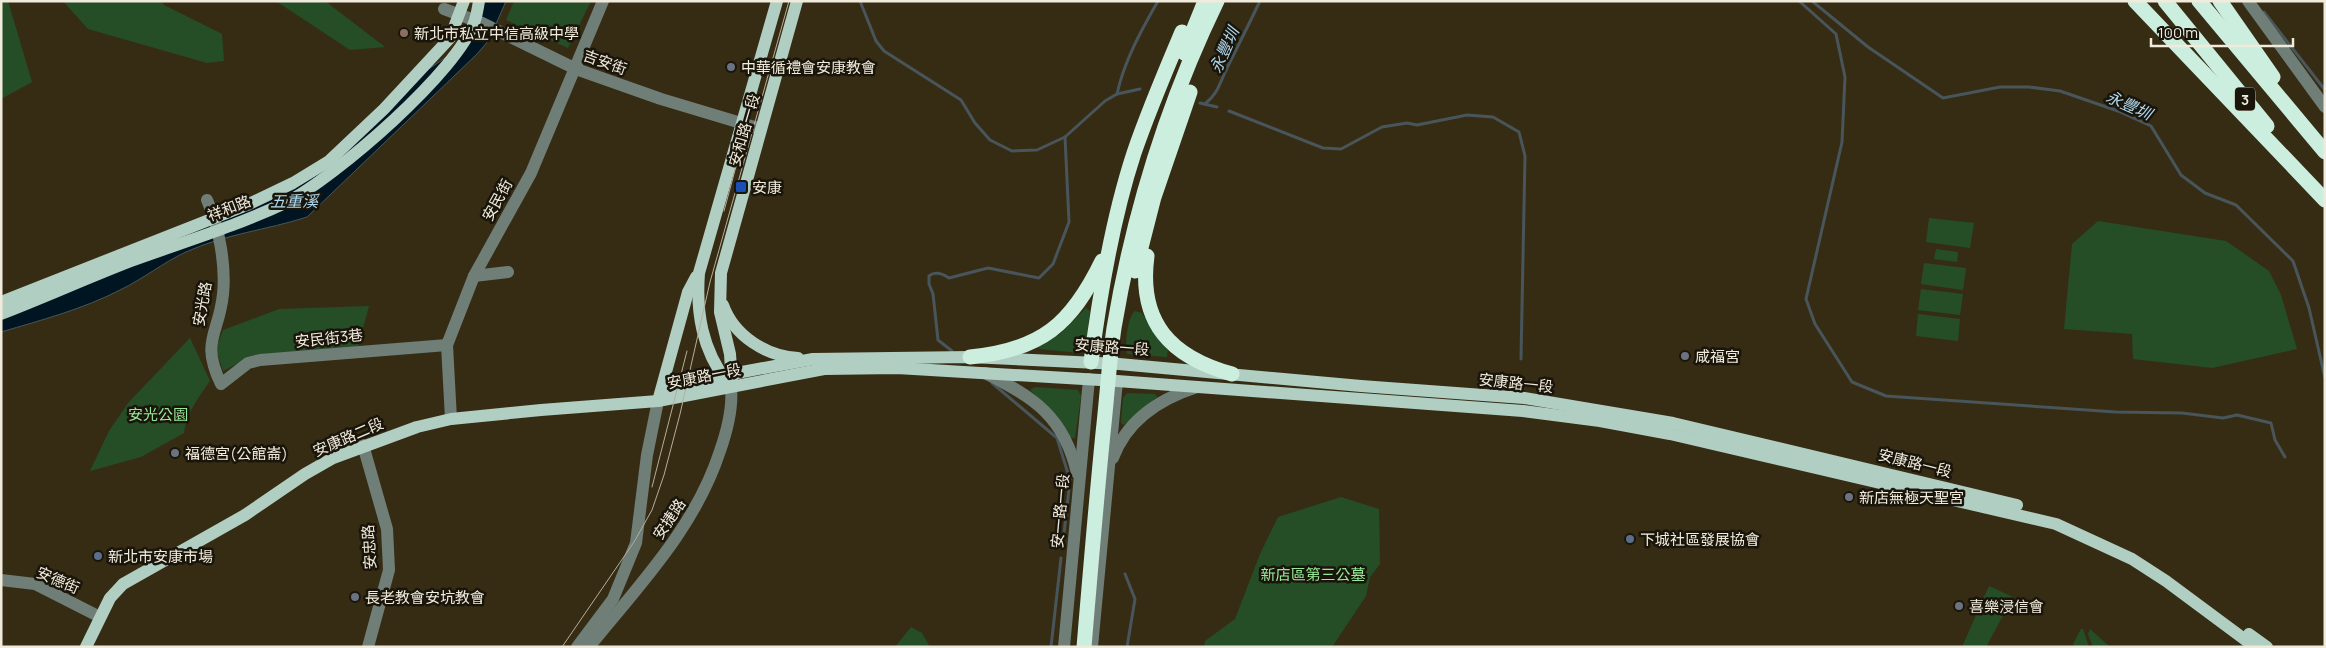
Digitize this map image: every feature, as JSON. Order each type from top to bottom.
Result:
[{"type":"highway","points":[[1091,362],[1113,232],[1128,173],[1146,118],[1196,1]]},
{"type":"highway","points":[[1084,647],[1112,347],[1128,215],[1145,157],[1205,1]]},
{"type":"highway","points":[[1075,647],[1102,356],[1122,266],[1156,152],[1186,73],[1217,1]]},
{"type":"highway","points":[[1119,364],[1132,284],[1154,197],[1191,89],[1227,1]]},
{"type":"highway","points":[[2134,1],[2325,199]]},
{"type":"highway","name":"3","points":[[2165,1],[2325,199]]},
{"type":"highway","name":"3","points":[[2199,1],[2325,152]]},
{"type":"highway","points":[[2220,1],[2325,152]]},
{"type":"highway","points":[[1154,197],[1145,287],[1152,316],[1164,336],[1187,355],[1215,369],[1232,374]]},
{"type":"highway","points":[[970,357],[1013,350],[1033,343],[1055,328],[1068,316],[1084,295],[1102,261],[1113,232]]},
{"type":"main road","name":"祥和路","points":[[1,314],[129,262],[216,223],[293,183],[329,161],[420,73],[450,38],[460,16],[464,1]]},
{"type":"main road","name":"祥和路","points":[[1,302],[216,223],[288,201],[338,168],[429,87],[479,22],[479,1]]},
{"type":"main road","name":"安和路一段","points":[[658,401],[688,292],[699,272],[776,1]]},
{"type":"main road","name":"安和路一段","points":[[729,380],[730,354],[721,318],[720,297],[724,259],[797,1]]},
{"type":"main road","name":"安和路一段","points":[[699,272],[698,310],[701,326],[709,353],[729,380]]},
{"type":"main road","points":[[1,293],[76,273]]},
{"type":"main road","points":[[720,297],[728,317],[752,343],[778,354],[813,359]]},
{"type":"main road","name":"安康路一段","points":[[729,380],[813,359],[970,357],[1119,364],[1385,388],[1524,398],[1619,413],[1673,423],[2030,508],[2105,535],[2136,552],[2267,647]]},
{"type":"main road","points":[[1089,379],[1091,362]]},
{"type":"main road","points":[[1116,381],[1119,364]]},
{"type":"main road","name":"安康路一段","points":[[658,401],[674,389],[729,380],[843,367],[985,373],[1200,386],[1513,410],[1600,420],[2028,516],[2073,531],[2132,559],[2166,581],[2255,647]]},
{"type":"main road","name":"安康路二段","points":[[86,647],[110,598],[122,584],[245,515],[305,474],[333,458],[363,445],[417,427],[451,419],[658,401]]},
{"type":"street","name":"安民街","points":[[451,419],[447,345],[474,276],[531,173],[603,1]]},
{"type":"street","points":[[2248,1],[2325,107]]},
{"type":"street","name":"吉安街","points":[[444,9],[479,22],[576,69],[761,129]]},
{"type":"street","name":"安光路","points":[[207,200],[216,223],[223,296],[210,350],[214,370],[221,384]]},
{"type":"street","points":[[474,276],[508,272]]},
{"type":"street","name":"安民街3巷","points":[[221,384],[248,363],[260,360],[447,345]]},
{"type":"street","points":[[985,373],[1028,396],[1053,418],[1070,447],[1079,482]]},
{"type":"street","name":"安一路一段","points":[[1064,647],[1089,379]]},
{"type":"street","name":"安捷路","points":[[577,647],[601,624],[670,547],[703,496],[725,438],[732,404],[729,380]]},
{"type":"street","points":[[1092,647],[1116,381]]},
{"type":"street","points":[[1108,470],[1122,438],[1144,413],[1176,394],[1200,386]]},
{"type":"street","name":"安捷路","points":[[589,647],[614,599],[636,543],[646,455],[658,401]]},
{"type":"street","name":"安忠路","points":[[363,445],[387,529],[389,570],[368,647]]},
{"type":"street","points":[[1073,550],[1100,553]]},
{"type":"street","name":"安德街","points":[[1,580],[35,584],[100,617]]},
{"type":"green space","points":[[1,1],[8,1],[32,82],[1,99]]},
{"type":"green space","points":[[63,1],[161,1],[164,5],[222,34],[224,61],[207,63],[88,29]]},
{"type":"green space","points":[[276,1],[325,1],[385,47],[350,50]]},
{"type":"green space","points":[[514,1],[591,1],[568,48],[506,20]]},
{"type":"green space","points":[[1929,218],[1974,223],[1970,248],[1926,242]]},
{"type":"green space","points":[[2098,221],[2226,241],[2269,271],[2281,295],[2297,349],[2212,368],[2133,359],[2132,334],[2064,329],[2072,244]]},
{"type":"green space","points":[[1936,249],[1958,252],[1957,262],[1934,259]]},
{"type":"green space","points":[[1924,263],[1966,268],[1963,290],[1921,284]]},
{"type":"green space","points":[[1921,289],[1963,294],[1960,315],[1918,310]]},
{"type":"green space","points":[[369,306],[358,347],[254,355],[223,371],[216,349],[223,330],[279,309]]},
{"type":"green space","points":[[1086,308],[1090,311],[1085,350],[1079,353],[1039,349],[1040,346],[1061,333]]},
{"type":"green space","points":[[1135,311],[1142,313],[1156,336],[1168,348],[1167,357],[1127,354],[1128,325]]},
{"type":"green space","points":[[1918,314],[1960,319],[1958,341],[1916,336]]},
{"type":"green space","name":"安光公園","points":[[190,338],[210,381],[190,412],[184,433],[141,457],[90,471],[109,431],[129,402]]},
{"type":"green space","points":[[1035,387],[1078,390],[1081,396],[1075,438],[1070,438],[1057,416],[1030,390]]},
{"type":"green space","points":[[1127,393],[1155,394],[1157,397],[1124,425],[1121,423],[1123,398]]},
{"type":"green space","name":"新店區第三公墓","points":[[1341,497],[1379,509],[1380,564],[1370,577],[1366,596],[1332,647],[1204,647],[1205,641],[1235,619],[1260,554],[1278,517]]},
{"type":"green space","points":[[1989,586],[2013,597],[1986,647],[1962,647]]},
{"type":"green space","points":[[911,627],[922,633],[930,647],[895,647]]},
{"type":"green space","points":[[2081,629],[2083,629],[2089,647],[2075,647],[2073,644]]},
{"type":"green space","points":[[2090,629],[2110,647],[2093,647],[2088,634]]},
{"type":"water","name":"五重溪","points":[[484,1],[506,1],[489,40],[477,54],[307,217],[231,236],[201,246],[178,256],[129,286],[106,297],[62,314],[1,332],[1,297],[98,262],[308,173],[392,94],[445,58],[468,32]]},
{"type":"waterway","points":[[860,1],[876,41],[884,51],[961,100],[975,123],[990,140],[1012,151],[1037,150],[1065,137],[1105,101],[1117,94],[1140,89]]},
{"type":"waterway","points":[[1117,94],[1129,57],[1158,1]]},
{"type":"waterway","name":"永豐圳","points":[[1205,104],[1218,88],[1260,1]]},
{"type":"waterway","points":[[1799,1],[1836,34],[1845,77],[1842,142],[1806,299],[1815,324],[1852,382],[1886,396],[2116,412],[2182,413],[2223,418],[2237,415],[2271,423],[2275,440],[2285,457]]},
{"type":"waterway","name":"永豐圳","points":[[1812,1],[1868,47],[1943,98],[2000,87],[2029,87],[2060,91],[2118,111],[2151,126],[2181,175],[2205,193],[2236,205],[2293,261],[2309,308],[2325,378]]},
{"type":"waterway","points":[[2264,12],[2325,90]]},
{"type":"waterway","name":"永豐圳","points":[[1200,103],[1217,107]]},
{"type":"waterway","points":[[1229,111],[1323,148],[1341,149],[1382,127],[1407,123],[1417,125],[1467,115],[1493,117],[1519,132],[1525,156],[1521,359]]},
{"type":"waterway","points":[[952,351],[938,340],[929,276],[939,274],[949,278],[988,268],[1039,278],[1053,264],[1069,222],[1065,137]]},
{"type":"waterway","points":[[992,383],[1057,438],[1070,480],[1063,542]]},
{"type":"waterway","points":[[1051,647],[1061,558]]},
{"type":"waterway","points":[[1125,574],[1135,599],[1127,647]]},
{"type":"tram line","points":[[562,647],[634,542],[652,510],[664,475],[680,414],[710,282],[789,1]]},
{"type":"tram line","points":[[724,211],[741,148]]},
{"type":"tram line","points":[[652,487],[687,351]]},
{"type":"place","name":"新北市私立中信高級中學","points":[[404,33]]},
{"type":"place","name":"中華循禮會安康教會","points":[[731,67]]},
{"type":"place","name":"安康","points":[[741,187]]},
{"type":"place","name":"咸福宮","points":[[1685,356]]},
{"type":"place","name":"福德宮(公館崙)","points":[[175,453]]},
{"type":"place","name":"新店無極天聖宮","points":[[1849,497]]},
{"type":"place","name":"下城社區發展協會","points":[[1630,539]]},
{"type":"place","name":"新北市安康市場","points":[[98,556]]},
{"type":"place","name":"長老教會安坑教會","points":[[355,597]]},
{"type":"place","name":"喜樂浸信會","points":[[1959,606]]}]
